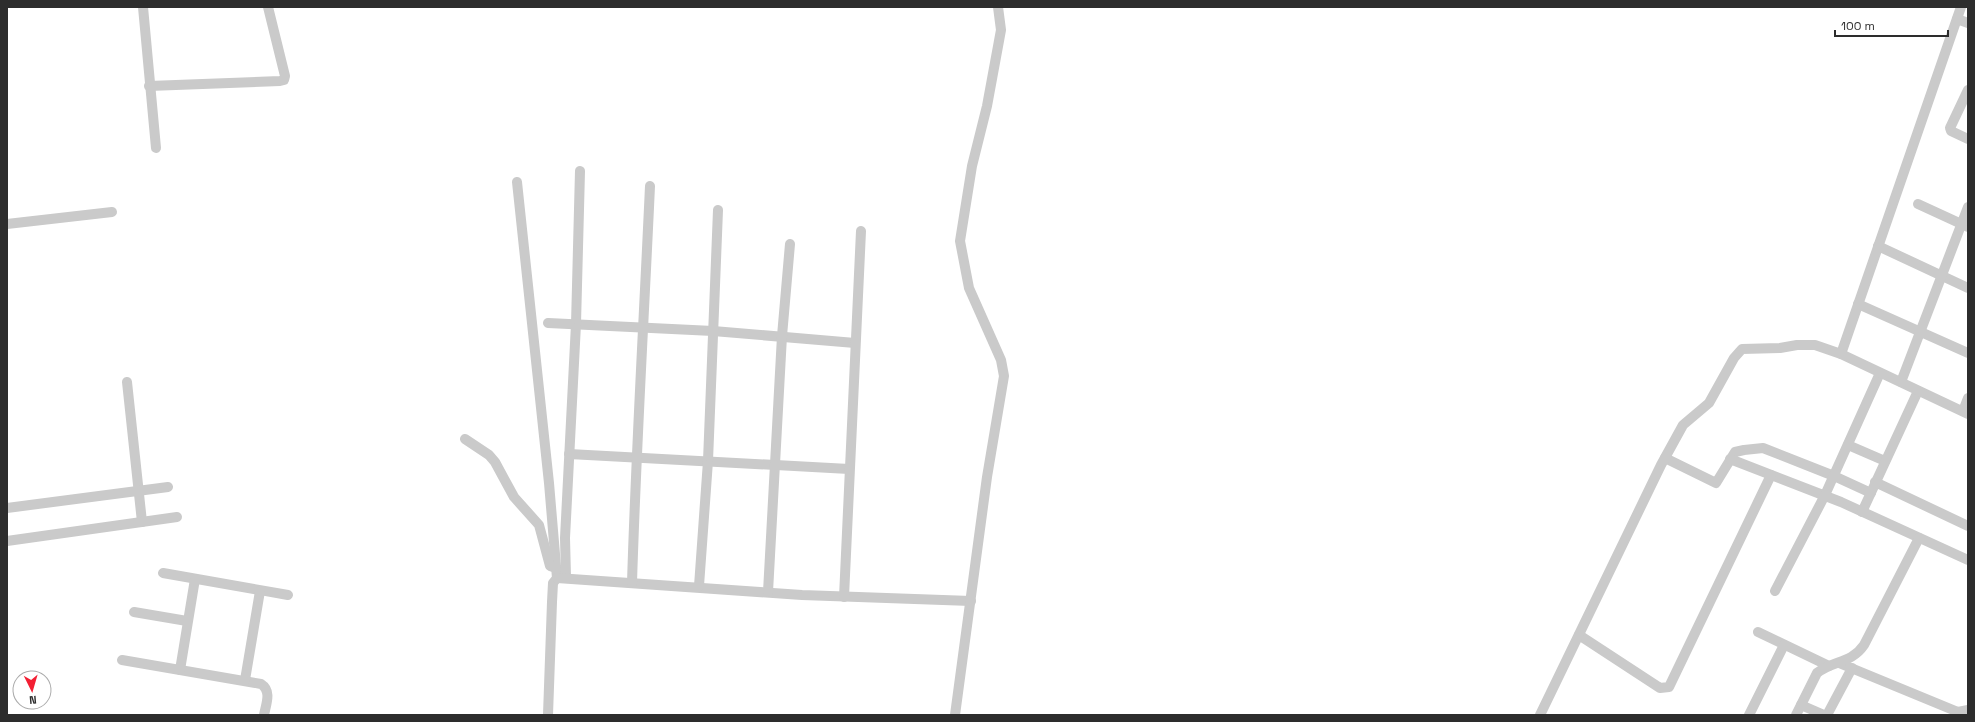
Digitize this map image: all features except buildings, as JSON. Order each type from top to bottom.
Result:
[{"type":"street","points":[[143,7],[149,86],[156,148]]},
{"type":"street","points":[[149,86],[284,80],[285,76],[268,7]]},
{"type":"street","points":[[955,715],[987,477],[1004,371],[969,288],[961,234],[972,166],[987,106],[1001,30],[998,7]]},
{"type":"street","points":[[1841,354],[1961,7]]},
{"type":"street","points":[[1957,19],[1968,23]]},
{"type":"street","points":[[1968,90],[1950,128],[1951,131],[1968,139]]},
{"type":"street","points":[[548,715],[553,583],[560,574],[565,538],[570,454],[576,324],[580,171]]},
{"type":"street","points":[[517,182],[553,528],[560,574]]},
{"type":"street","points":[[632,582],[636,457],[644,328],[650,186]]},
{"type":"street","points":[[1918,204],[1964,226]]},
{"type":"street","points":[[1900,382],[1941,275],[1964,226],[1968,207]]},
{"type":"street","points":[[699,586],[708,461],[718,210]]},
{"type":"street","points":[[7,224],[112,212]]},
{"type":"street","points":[[844,597],[861,231]]},
{"type":"street","points":[[768,592],[782,336],[790,244]]},
{"type":"street","points":[[1878,246],[1968,288]]},
{"type":"street","points":[[1858,304],[1968,353]]},
{"type":"street","points":[[548,323],[713,331],[855,342]]},
{"type":"street","points":[[1540,715],[1665,458],[1685,423],[1709,403],[1734,358],[1742,349],[1780,348],[1797,344],[1815,345],[1841,354],[1965,413],[1968,398]]},
{"type":"street","points":[[1775,590],[1825,495],[1880,373]]},
{"type":"street","points":[[127,382],[142,522]]},
{"type":"street","points":[[1862,512],[1918,391]]},
{"type":"street","points":[[465,439],[481,448],[492,459],[514,497],[535,520],[541,530],[550,566],[560,574],[632,582],[844,597],[971,601]]},
{"type":"street","points":[[1848,445],[1885,461]]},
{"type":"street","points":[[1665,458],[1716,483],[1730,459],[1738,451],[1763,448],[1834,476],[1870,493]]},
{"type":"street","points":[[570,454],[849,469]]},
{"type":"street","points":[[1730,459],[1825,495],[1968,560]]},
{"type":"street","points":[[1579,635],[1660,688],[1669,687],[1771,475]]},
{"type":"street","points":[[1875,482],[1968,526]]},
{"type":"street","points":[[7,508],[168,487]]},
{"type":"street","points":[[7,541],[177,517]]},
{"type":"street","points":[[541,530],[553,528]]},
{"type":"street","points":[[1796,715],[1817,673],[1828,666],[1855,656],[1864,645],[1919,538]]},
{"type":"street","points":[[163,573],[288,595]]},
{"type":"street","points":[[180,670],[195,579]]},
{"type":"street","points":[[245,680],[260,591]]},
{"type":"street","points":[[134,612],[187,621]]},
{"type":"street","points":[[1758,632],[1828,666]]},
{"type":"street","points":[[1749,715],[1784,645]]},
{"type":"street","points":[[122,660],[245,680],[261,684],[266,687],[268,693],[264,715]]},
{"type":"street","points":[[1839,663],[1958,712],[1968,711],[1967,715]]},
{"type":"street","points":[[1801,705],[1825,715],[1852,668]]}]
